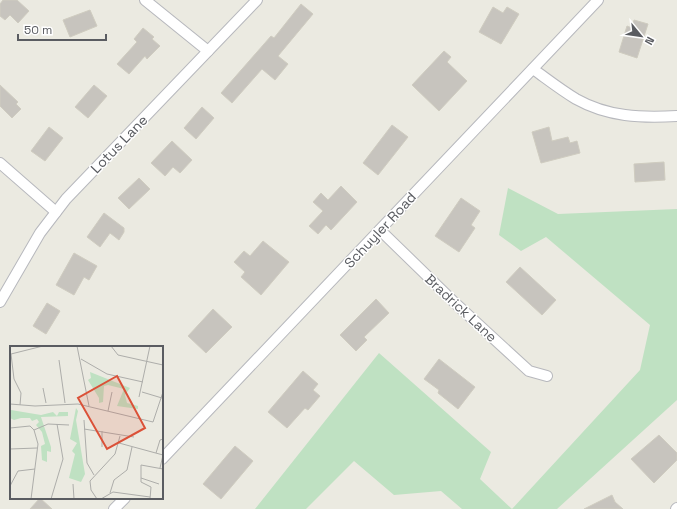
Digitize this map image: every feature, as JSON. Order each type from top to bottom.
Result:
[{"type":"street","points":[[145,0],[208,52]]},
{"type":"street","name":"Lotus Lane","points":[[0,302],[40,234],[56,212],[257,0]]},
{"type":"street","name":"Schuyler Road","points":[[163,458],[598,0]]},
{"type":"street","points":[[533,69],[576,99],[606,112],[631,117],[677,116]]},
{"type":"street","points":[[0,163],[56,212]]},
{"type":"street","name":"Bradrick Lane","points":[[380,230],[454,303],[529,371],[547,376]]},
{"type":"street","points":[[114,509],[123,499]]},
{"type":"green space","points":[[508,188],[558,214],[677,209],[677,400],[557,509],[512,509],[640,370],[650,325],[546,237],[521,251],[499,235]]},
{"type":"green space","points":[[379,353],[491,452],[480,479],[512,509],[462,509],[441,491],[394,495],[354,461],[306,509],[255,509]]},
{"type":"building","points":[[3,0],[17,0],[29,11],[18,23],[10,15],[5,20],[0,16],[0,4]]},
{"type":"building","points":[[301,4],[313,14],[278,56],[288,64],[275,80],[262,69],[232,103],[221,93],[271,36],[274,38]]},
{"type":"building","points":[[493,7],[503,13],[507,7],[519,14],[501,44],[479,32]]},
{"type":"building","points":[[90,10],[97,26],[70,37],[63,20]]},
{"type":"building","points":[[634,20],[648,24],[637,58],[619,52],[627,26],[632,28]]},
{"type":"building","points":[[143,28],[154,37],[152,39],[160,46],[147,59],[145,56],[129,74],[117,64],[137,42],[134,39]]},
{"type":"building","points":[[444,51],[451,57],[447,62],[467,81],[439,111],[412,85]]},
{"type":"building","points":[[0,85],[18,102],[16,104],[21,109],[12,118],[0,106]]},
{"type":"building","points":[[94,85],[107,96],[88,118],[75,107]]},
{"type":"building","points":[[202,107],[214,118],[196,139],[184,128]]},
{"type":"building","points":[[392,125],[408,137],[378,175],[363,163]]},
{"type":"building","points":[[49,127],[63,138],[45,161],[31,151]]},
{"type":"building","points":[[549,127],[552,141],[568,137],[570,143],[577,141],[580,153],[541,163],[532,132]]},
{"type":"building","points":[[172,141],[192,160],[180,173],[173,167],[165,176],[151,163]]},
{"type":"building","points":[[664,162],[665,180],[635,182],[634,164]]},
{"type":"building","points":[[139,178],[150,189],[129,209],[118,198]]},
{"type":"building","points":[[341,186],[357,202],[331,230],[326,225],[318,234],[309,226],[323,211],[313,202],[321,193],[328,200]]},
{"type":"building","points":[[461,198],[480,211],[471,225],[475,228],[459,252],[435,236]]},
{"type":"building","points":[[104,213],[124,228],[124,232],[119,240],[110,233],[100,247],[87,237]]},
{"type":"building","points":[[263,241],[289,262],[261,295],[241,277],[245,272],[234,262],[244,251],[250,256]]},
{"type":"building","points":[[74,253],[97,266],[89,280],[84,277],[74,295],[56,285]]},
{"type":"building","points":[[520,267],[556,300],[542,315],[506,282]]},
{"type":"building","points":[[376,299],[389,313],[364,337],[367,340],[356,351],[340,335]]},
{"type":"building","points":[[47,303],[60,311],[46,334],[33,326]]},
{"type":"building","points":[[213,309],[232,327],[206,353],[188,336]]},
{"type":"building","points":[[439,359],[475,387],[458,409],[438,393],[439,390],[424,379]]},
{"type":"building","points":[[303,371],[318,384],[313,390],[320,396],[308,410],[305,408],[287,428],[268,412]]},
{"type":"building","points":[[659,435],[677,453],[677,460],[654,483],[631,459]]},
{"type":"building","points":[[235,446],[253,461],[221,499],[203,484]]},
{"type":"building","points":[[612,495],[615,502],[623,509],[584,509]]},
{"type":"building","points":[[39,499],[41,499],[52,509],[30,509]]}]
